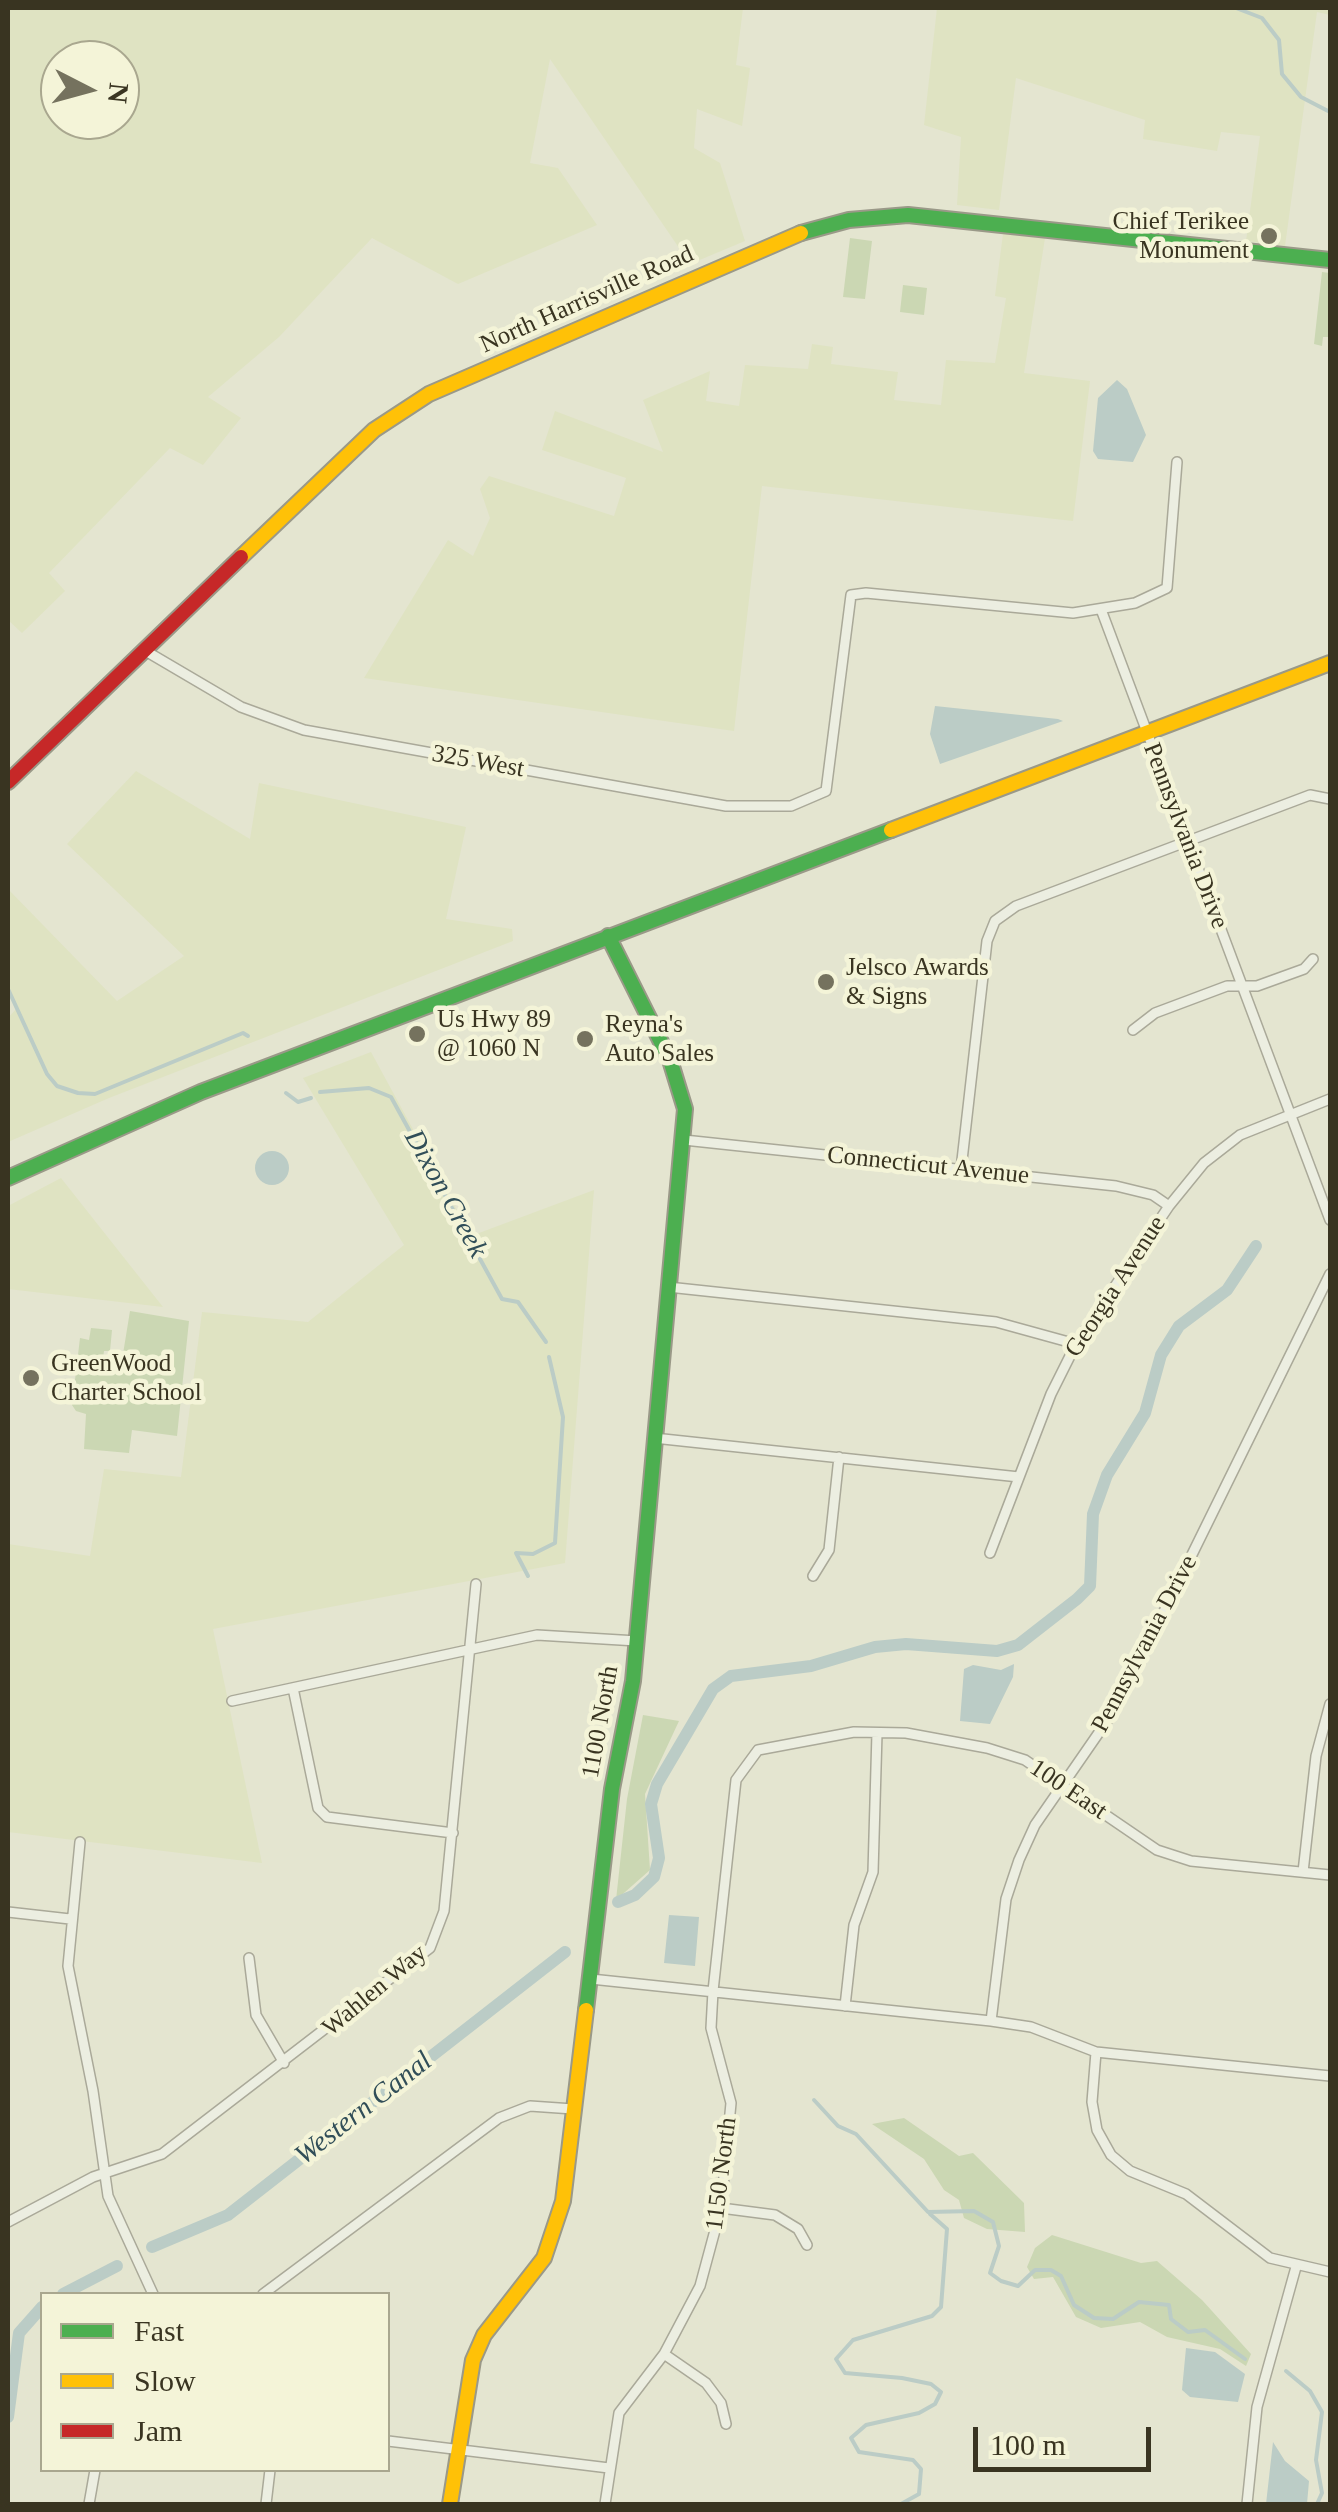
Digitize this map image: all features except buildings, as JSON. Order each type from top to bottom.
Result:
[{"type":"street","name":"North Harrisville Road","points":[[8,782],[360,443],[409,406],[806,231],[849,220],[908,216],[1330,260]]},
{"type":"street","points":[[1102,612],[1167,588],[1177,462]]},
{"type":"street","name":"325 West","points":[[144,650],[240,707],[304,730],[726,806],[791,806],[826,791],[851,595],[866,592],[1044,612],[1102,612]]},
{"type":"street","name":"Pennsylvania Drive","points":[[1102,612],[1330,1220]]},
{"type":"street","points":[[8,1178],[172,1104],[1330,663]]},
{"type":"street","points":[[962,1170],[987,941],[995,920],[1016,906],[1310,795],[1330,799]]},
{"type":"street","name":"1100 North","points":[[450,2504],[469,2376],[484,2335],[526,2284],[555,2234],[612,1789],[636,1641],[665,1286],[684,1140],[680,1086],[608,936]]},
{"type":"street","points":[[1133,1030],[1155,1013],[1227,986],[1257,986],[1304,969],[1314,959]]},
{"type":"street","name":"Georgia Avenue","points":[[990,1554],[1076,1344],[1169,1206],[1204,1163],[1240,1135],[1330,1099]]},
{"type":"street","name":"Connecticut Avenue","points":[[684,1140],[1133,1189],[1169,1206]]},
{"type":"street","name":"Pennsylvania Drive","points":[[992,2021],[1006,1899],[1035,1826],[1118,1705],[1330,1274]]},
{"type":"street","points":[[665,1286],[996,1322],[1076,1344]]},
{"type":"street","points":[[654,1438],[1019,1477]]},
{"type":"street","points":[[813,1576],[829,1550],[839,1457]]},
{"type":"street","name":"Wahlen Way","points":[[8,2222],[105,2173],[162,2154],[430,1948],[444,1910],[476,1584]]},
{"type":"street","points":[[232,1701],[470,1648],[553,1634],[636,1641]]},
{"type":"street","points":[[293,1688],[318,1808],[327,1817],[453,1833]]},
{"type":"street","points":[[1303,1872],[1316,1756],[1330,1704]]},
{"type":"street","name":"100 East","points":[[744,1763],[758,1750],[854,1732],[986,1748],[1025,1760],[1157,1850],[1190,1861],[1330,1875]]},
{"type":"street","points":[[845,2006],[854,1925],[873,1872],[877,1733]]},
{"type":"street","name":"1150 North","points":[[605,2504],[618,2413],[664,2354],[700,2286],[720,2208],[730,2103],[711,2028],[736,1780],[744,1763]]},
{"type":"street","points":[[80,1842],[68,1966],[108,2196],[152,2292]]},
{"type":"street","points":[[8,1912],[70,1919]]},
{"type":"street","points":[[249,1958],[256,2015],[284,2063]]},
{"type":"street","points":[[590,1979],[992,2021],[1031,2027],[1096,2052],[1330,2076]]},
{"type":"street","points":[[1096,2052],[1092,2102],[1097,2130],[1111,2155],[1130,2171],[1194,2200],[1270,2258],[1330,2272]]},
{"type":"street","points":[[267,2292],[499,2118],[530,2106],[573,2109]]},
{"type":"street","points":[[720,2208],[775,2214],[798,2228],[807,2245]]},
{"type":"street","points":[[1247,2504],[1257,2407],[1296,2267]]},
{"type":"street","points":[[664,2354],[706,2383],[722,2403],[726,2424]]},
{"type":"street","points":[[390,2441],[609,2468]]},
{"type":"street","points":[[89,2504],[95,2472]]},
{"type":"street","points":[[266,2504],[270,2472]]},
{"type":"green space","points":[[8,8],[743,8],[736,65],[750,68],[742,126],[697,109],[694,148],[720,163],[745,241],[690,264],[550,59],[530,163],[558,168],[597,225],[458,284],[372,238],[279,337],[208,397],[241,418],[203,465],[170,448],[49,573],[65,591],[22,633],[8,620]]},
{"type":"green space","points":[[937,8],[1330,8],[1330,15],[1317,12],[1285,246],[1246,241],[1260,136],[1221,132],[1217,151],[1143,139],[1145,120],[1016,78],[999,210],[957,205],[961,137],[924,125]]},
{"type":"green space","points":[[1003,234],[1045,238],[1024,373],[1090,381],[1073,521],[762,486],[734,731],[364,678],[448,540],[473,556],[490,518],[480,489],[489,476],[614,516],[626,478],[542,450],[555,411],[663,452],[643,400],[710,371],[706,401],[739,406],[745,365],[808,369],[812,344],[833,347],[831,364],[898,372],[894,400],[941,405],[946,360],[995,363],[1006,298],[995,296]]},
{"type":"green space","points":[[850,238],[872,241],[865,299],[843,297]]},
{"type":"green space","points":[[1322,272],[1330,273],[1330,337],[1323,337],[1322,346],[1314,344]]},
{"type":"green space","points":[[903,285],[927,288],[924,315],[900,312]]},
{"type":"green space","points":[[136,771],[250,839],[259,783],[466,827],[446,919],[512,929],[513,941],[109,1098],[8,1142],[8,1018],[17,1008],[8,992],[8,889],[117,1001],[184,956],[67,844]]},
{"type":"green space","points":[[371,1052],[471,1236],[594,1190],[565,1563],[213,1629],[262,1863],[8,1832],[8,1544],[90,1556],[104,1469],[181,1477],[202,1312],[308,1322],[404,1245],[303,1078]]},
{"type":"green space","points":[[61,1178],[163,1307],[8,1289],[8,1206]]},
{"type":"green space","points":[[130,1311],[189,1321],[177,1436],[132,1430],[129,1453],[84,1449],[86,1414],[72,1405],[80,1338],[89,1340],[91,1328],[112,1330],[110,1351],[104,1351],[103,1358],[122,1360]]},
{"type":"green space","points":[[643,1715],[679,1721],[645,1794],[650,1870],[616,1900],[627,1799]]},
{"type":"green space","points":[[904,2118],[959,2156],[973,2153],[1024,2203],[1025,2232],[987,2229],[964,2218],[959,2200],[944,2190],[924,2159],[872,2124]]},
{"type":"green space","points":[[1052,2235],[1141,2263],[1157,2261],[1202,2300],[1251,2354],[1246,2366],[1220,2349],[1167,2337],[1140,2322],[1101,2328],[1076,2317],[1053,2277],[1034,2279],[1027,2267],[1035,2248]]},
{"type":"shaded area","points":[[1117,380],[1127,389],[1146,435],[1133,462],[1098,459],[1093,451],[1098,398]]},
{"type":"shaded area","points":[[935,706],[1063,721],[940,764],[930,734]]},
{"type":"shaded area","points":[[272,1151],[284,1156],[289,1168],[284,1180],[272,1185],[260,1180],[255,1168],[260,1156]]},
{"type":"shaded area","points":[[1014,1664],[1013,1677],[990,1724],[960,1721],[964,1669],[973,1665],[1001,1670]]},
{"type":"shaded area","points":[[669,1915],[699,1917],[695,1966],[664,1963]]},
{"type":"shaded area","points":[[1186,2348],[1215,2352],[1245,2374],[1238,2402],[1190,2397],[1182,2390]]},
{"type":"shaded area","points":[[1273,2442],[1285,2461],[1309,2481],[1307,2504],[1266,2504]]},
{"type":"waterway","points":[[1236,8],[1262,18],[1279,40],[1282,74],[1301,97],[1330,112]]},
{"type":"waterway","name":"Dixon Creek","points":[[8,989],[47,1074],[57,1086],[78,1093],[95,1094],[243,1033],[248,1036]]},
{"type":"waterway","name":"Dixon Creek","points":[[320,1092],[369,1088],[391,1097],[502,1299],[518,1302],[546,1342]]},
{"type":"waterway","name":"Dixon Creek","points":[[286,1093],[298,1102],[311,1098]]},
{"type":"waterway","name":"Western Canal","points":[[618,1902],[635,1895],[654,1877],[659,1858],[651,1804],[657,1784],[713,1689],[731,1676],[811,1666],[875,1647],[906,1644],[997,1651],[1018,1645],[1090,1586],[1093,1514],[1107,1475],[1145,1413],[1161,1355],[1179,1326],[1227,1290],[1256,1246]]},
{"type":"waterway","name":"Dixon Creek","points":[[528,1576],[516,1553],[533,1554],[555,1543],[563,1417],[549,1357]]},
{"type":"waterway","name":"Western Canal","points":[[152,2247],[228,2215],[565,1952]]},
{"type":"waterway","name":"Dixon Creek","points":[[814,2100],[838,2126],[856,2134],[928,2212],[974,2211],[993,2222],[999,2246],[990,2273],[1001,2281],[1018,2286],[1035,2270],[1051,2270],[1061,2276],[1074,2305],[1094,2318],[1113,2319],[1139,2302],[1169,2305],[1171,2319],[1188,2332],[1205,2330],[1245,2359]]},
{"type":"waterway","points":[[901,2504],[919,2494],[921,2469],[913,2460],[859,2452],[851,2438],[866,2425],[919,2413],[935,2404],[941,2392],[931,2384],[902,2378],[845,2373],[836,2359],[853,2340],[932,2316],[941,2307],[947,2229],[930,2214]]},
{"type":"waterway","name":"Western Canal","points":[[67,2292],[117,2266]]},
{"type":"waterway","name":"Western Canal","points":[[8,2417],[19,2333],[40,2309]]},
{"type":"waterway","name":"Dixon Creek","points":[[1286,2371],[1310,2391],[1322,2412],[1316,2460],[1322,2493],[1317,2504]]},
{"type":"traffic: fast","points":[[801,233],[849,220],[908,215],[1330,260]]},
{"type":"traffic: fast","points":[[8,1178],[201,1092],[891,830]]},
{"type":"traffic: fast","points":[[586,2010],[612,1789],[633,1681],[685,1109],[670,1060],[608,936]]},
{"type":"traffic: slow","points":[[241,557],[374,430],[429,394],[801,233]]},
{"type":"traffic: slow","points":[[891,830],[1330,663]]},
{"type":"traffic: slow","points":[[450,2504],[473,2360],[484,2335],[544,2258],[563,2201],[586,2010]]},
{"type":"traffic: jam","points":[[8,782],[241,557]]},
{"type":"place","name":"Chief Terikee Monument","points":[[1269,236]]},
{"type":"place","name":"Jelsco Awards & Signs","points":[[826,982]]},
{"type":"place","name":"Us Hwy 89 @ 1060 N","points":[[417,1034]]},
{"type":"place","name":"Reyna's Auto Sales","points":[[585,1039]]},
{"type":"place","name":"GreenWood Charter School","points":[[31,1378]]}]
